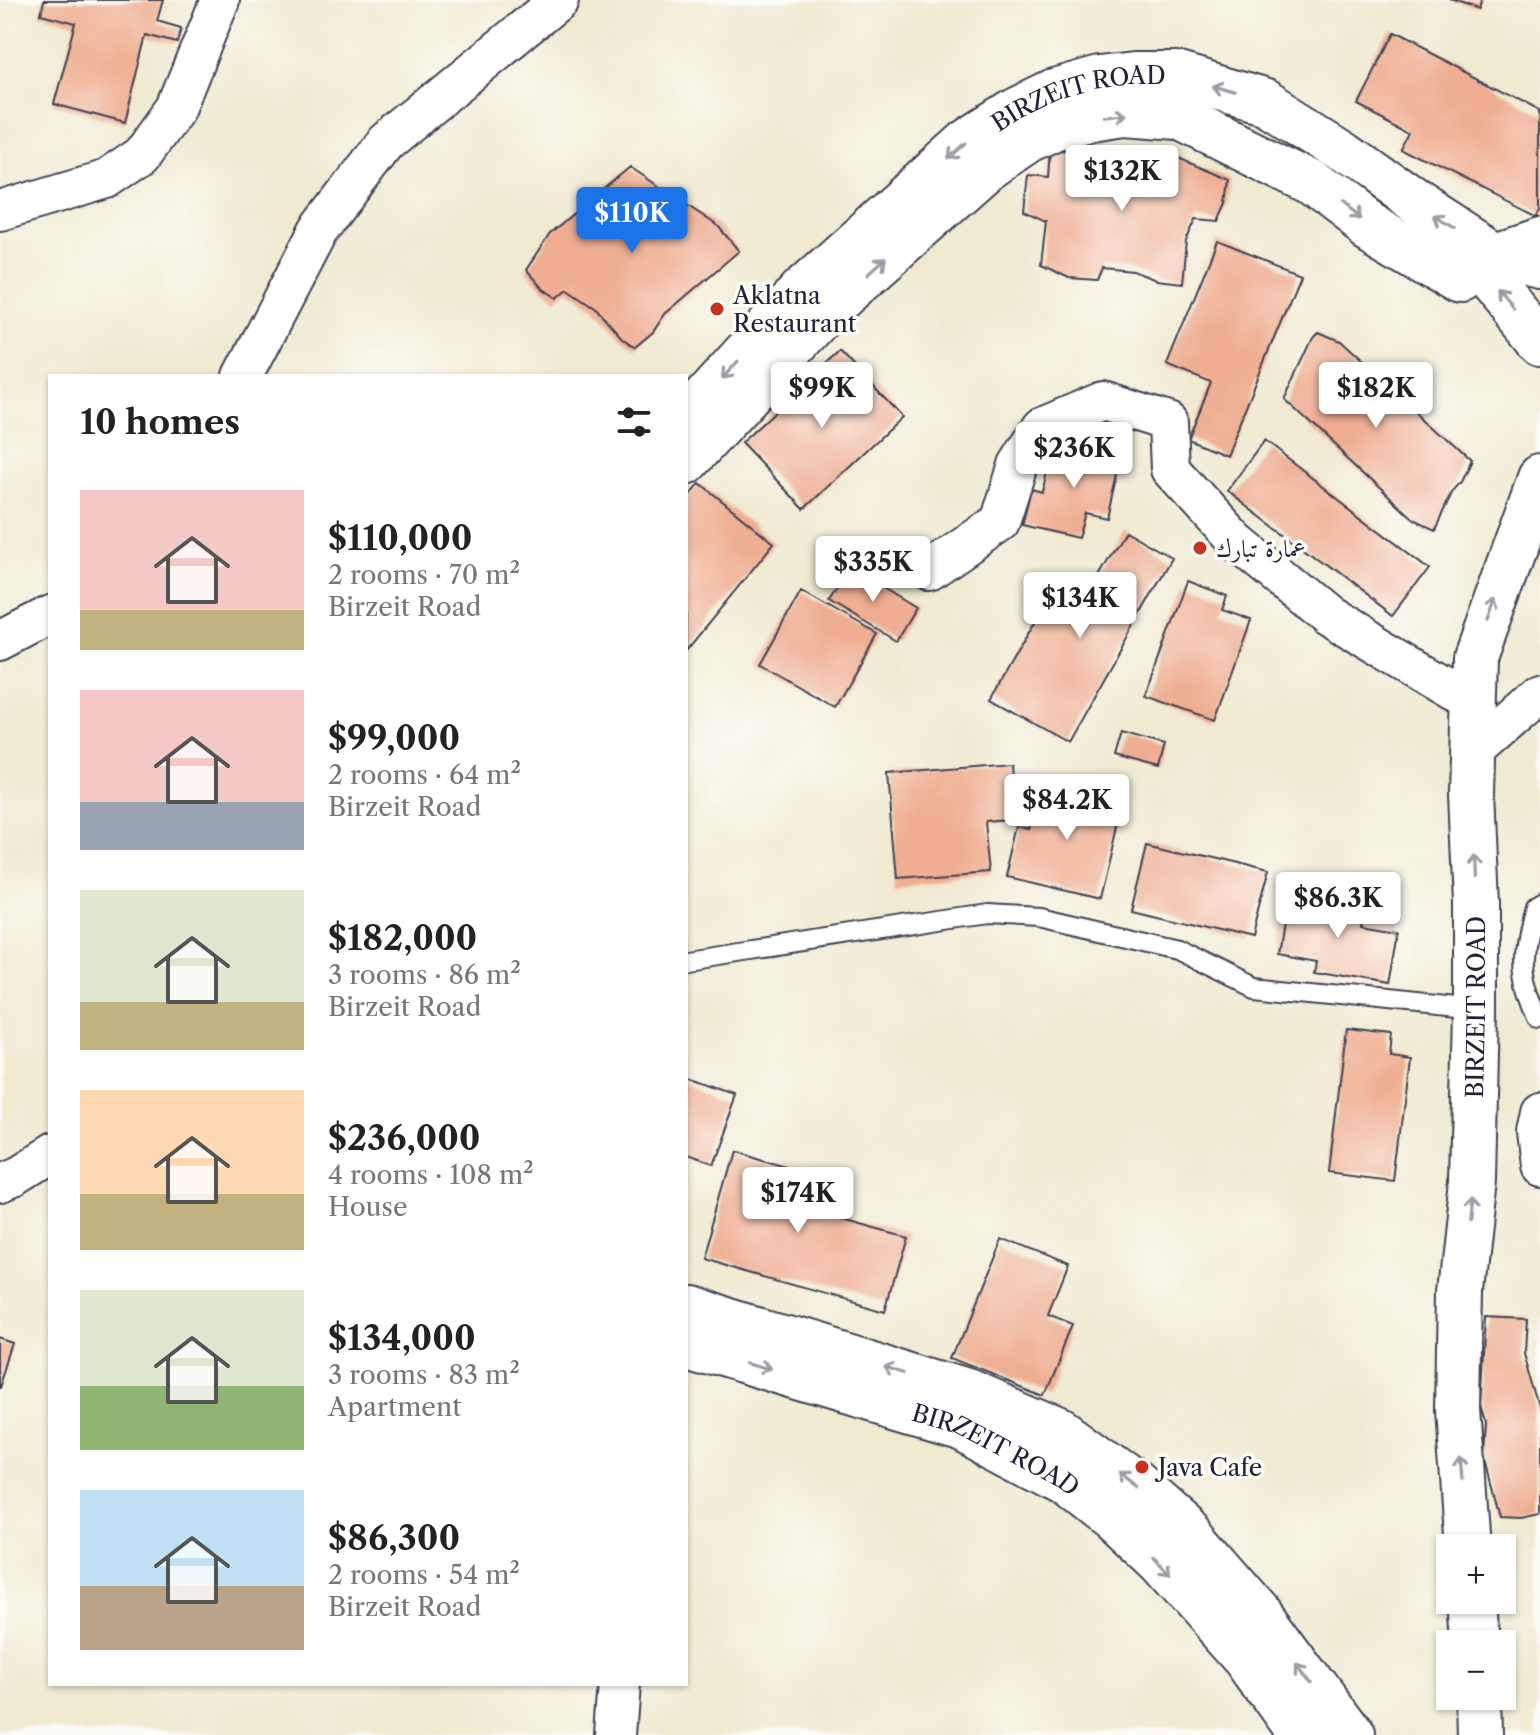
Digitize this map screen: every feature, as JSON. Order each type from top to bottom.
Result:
[{"type":"main road","points":[[688,417],[814,301],[987,168],[1056,127],[1091,118],[1125,113],[1179,117],[1312,183],[1367,225],[1460,280],[1492,252]]},
{"type":"main road","points":[[1492,252],[1540,267]]},
{"type":"main road","points":[[1492,252],[1488,279],[1540,342]]},
{"type":"main road","points":[[688,459],[814,301]]},
{"type":"main road","name":"BIRZEIT ROAD","points":[[1467,1534],[1458,1410],[1460,1291],[1472,1182],[1476,1010],[1476,904],[1471,794],[1475,658],[1540,478]]},
{"type":"main road","points":[[688,1307],[969,1392],[1061,1431],[1136,1486],[1191,1534],[1259,1612],[1350,1735]]},
{"type":"main road","name":"BIRZEIT ROAD","points":[[688,1345],[962,1426],[1064,1480],[1112,1518],[1160,1563],[1246,1659],[1300,1735]]},
{"type":"street","points":[[0,211],[107,179],[142,155],[176,108],[220,0]]},
{"type":"street","points":[[244,374],[319,230],[386,142],[559,0]]},
{"type":"street","points":[[1492,252],[1540,236]]},
{"type":"street","points":[[929,571],[1000,522],[1018,465],[1042,427],[1103,401],[1168,422],[1170,469],[1237,542],[1326,615],[1474,703]]},
{"type":"street","points":[[0,641],[48,616]]},
{"type":"street","points":[[1473,752],[1540,693]]},
{"type":"street","points":[[1540,1112],[1536,1132],[1540,1166]]},
{"type":"street","points":[[0,1183],[48,1156]]},
{"type":"street","points":[[616,1735],[620,1686]]},
{"type":"lane","points":[[1540,903],[1533,907],[1523,945],[1525,986],[1540,1019]]},
{"type":"lane","points":[[688,960],[987,914],[1039,917],[1177,949],[1254,987],[1476,1010]]},
{"type":"building","points":[[44,0],[163,0],[157,21],[181,28],[177,43],[147,35],[125,123],[54,104],[76,23],[41,14]]},
{"type":"building","points":[[1449,0],[1480,0],[1477,10]]},
{"type":"building","points":[[1390,34],[1540,112],[1540,208],[1536,216],[1403,149],[1413,130],[1356,101]]},
{"type":"building","points":[[1050,149],[1162,160],[1151,154],[1176,157],[1230,180],[1227,203],[1219,221],[1196,219],[1186,241],[1182,283],[1156,280],[1133,271],[1102,268],[1097,280],[1069,278],[1041,265],[1046,221],[1024,211],[1028,175],[1048,177]]},
{"type":"building","points":[[630,167],[718,226],[739,251],[665,314],[653,332],[635,347],[622,338],[595,307],[568,289],[557,298],[542,288],[526,270],[550,234]]},
{"type":"building","points":[[1217,241],[1300,274],[1226,455],[1188,439],[1211,383],[1167,365]]},
{"type":"building","points":[[1318,332],[1339,341],[1470,461],[1434,529],[1413,519],[1284,399]]},
{"type":"building","points":[[840,351],[902,417],[804,509],[741,443]]},
{"type":"building","points":[[1066,440],[1122,453],[1107,518],[1085,513],[1078,538],[1022,525],[1031,489],[1042,492],[1050,461],[1061,463]]},
{"type":"building","points":[[1264,441],[1430,567],[1393,616],[1227,491]]},
{"type":"building","points":[[700,483],[774,543],[688,649],[688,498]]},
{"type":"building","points":[[1125,531],[1172,558],[1068,742],[991,699],[1057,583],[1086,599]]},
{"type":"building","points":[[850,568],[916,608],[896,641],[829,601]]},
{"type":"building","points":[[1188,581],[1227,596],[1222,610],[1251,620],[1215,720],[1146,696]]},
{"type":"building","points":[[801,591],[877,634],[835,707],[760,664]]},
{"type":"building","points":[[1121,733],[1164,745],[1158,769],[1114,757]]},
{"type":"building","points":[[1009,763],[1013,820],[986,822],[991,872],[898,879],[889,773]]},
{"type":"building","points":[[1043,782],[1123,802],[1100,899],[1007,877],[1019,827],[1031,830]]},
{"type":"building","points":[[1147,843],[1268,872],[1251,938],[1131,909]]},
{"type":"building","points":[[1287,894],[1366,907],[1363,923],[1399,929],[1390,985],[1314,972],[1316,961],[1277,954]]},
{"type":"building","points":[[1346,1030],[1391,1035],[1389,1054],[1410,1057],[1395,1181],[1329,1173]]},
{"type":"building","points":[[688,1078],[737,1095],[711,1166],[688,1158]]},
{"type":"building","points":[[732,1150],[822,1175],[812,1210],[906,1236],[885,1310],[701,1258]]},
{"type":"building","points":[[1000,1239],[1068,1266],[1048,1316],[1073,1326],[1045,1395],[952,1358]]},
{"type":"building","points":[[1486,1317],[1526,1319],[1524,1353],[1540,1409],[1540,1514],[1521,1518],[1500,1517],[1484,1457],[1486,1425],[1481,1406]]},
{"type":"building","points":[[0,1339],[15,1344],[1,1386],[0,1386]]},
{"type":"place","name":"Aklatna Restaurant","points":[[717,309]]},
{"type":"place","name":"عمارة تبارك","points":[[1200,548]]},
{"type":"place","name":"Java Cafe","points":[[1142,1467]]}]
